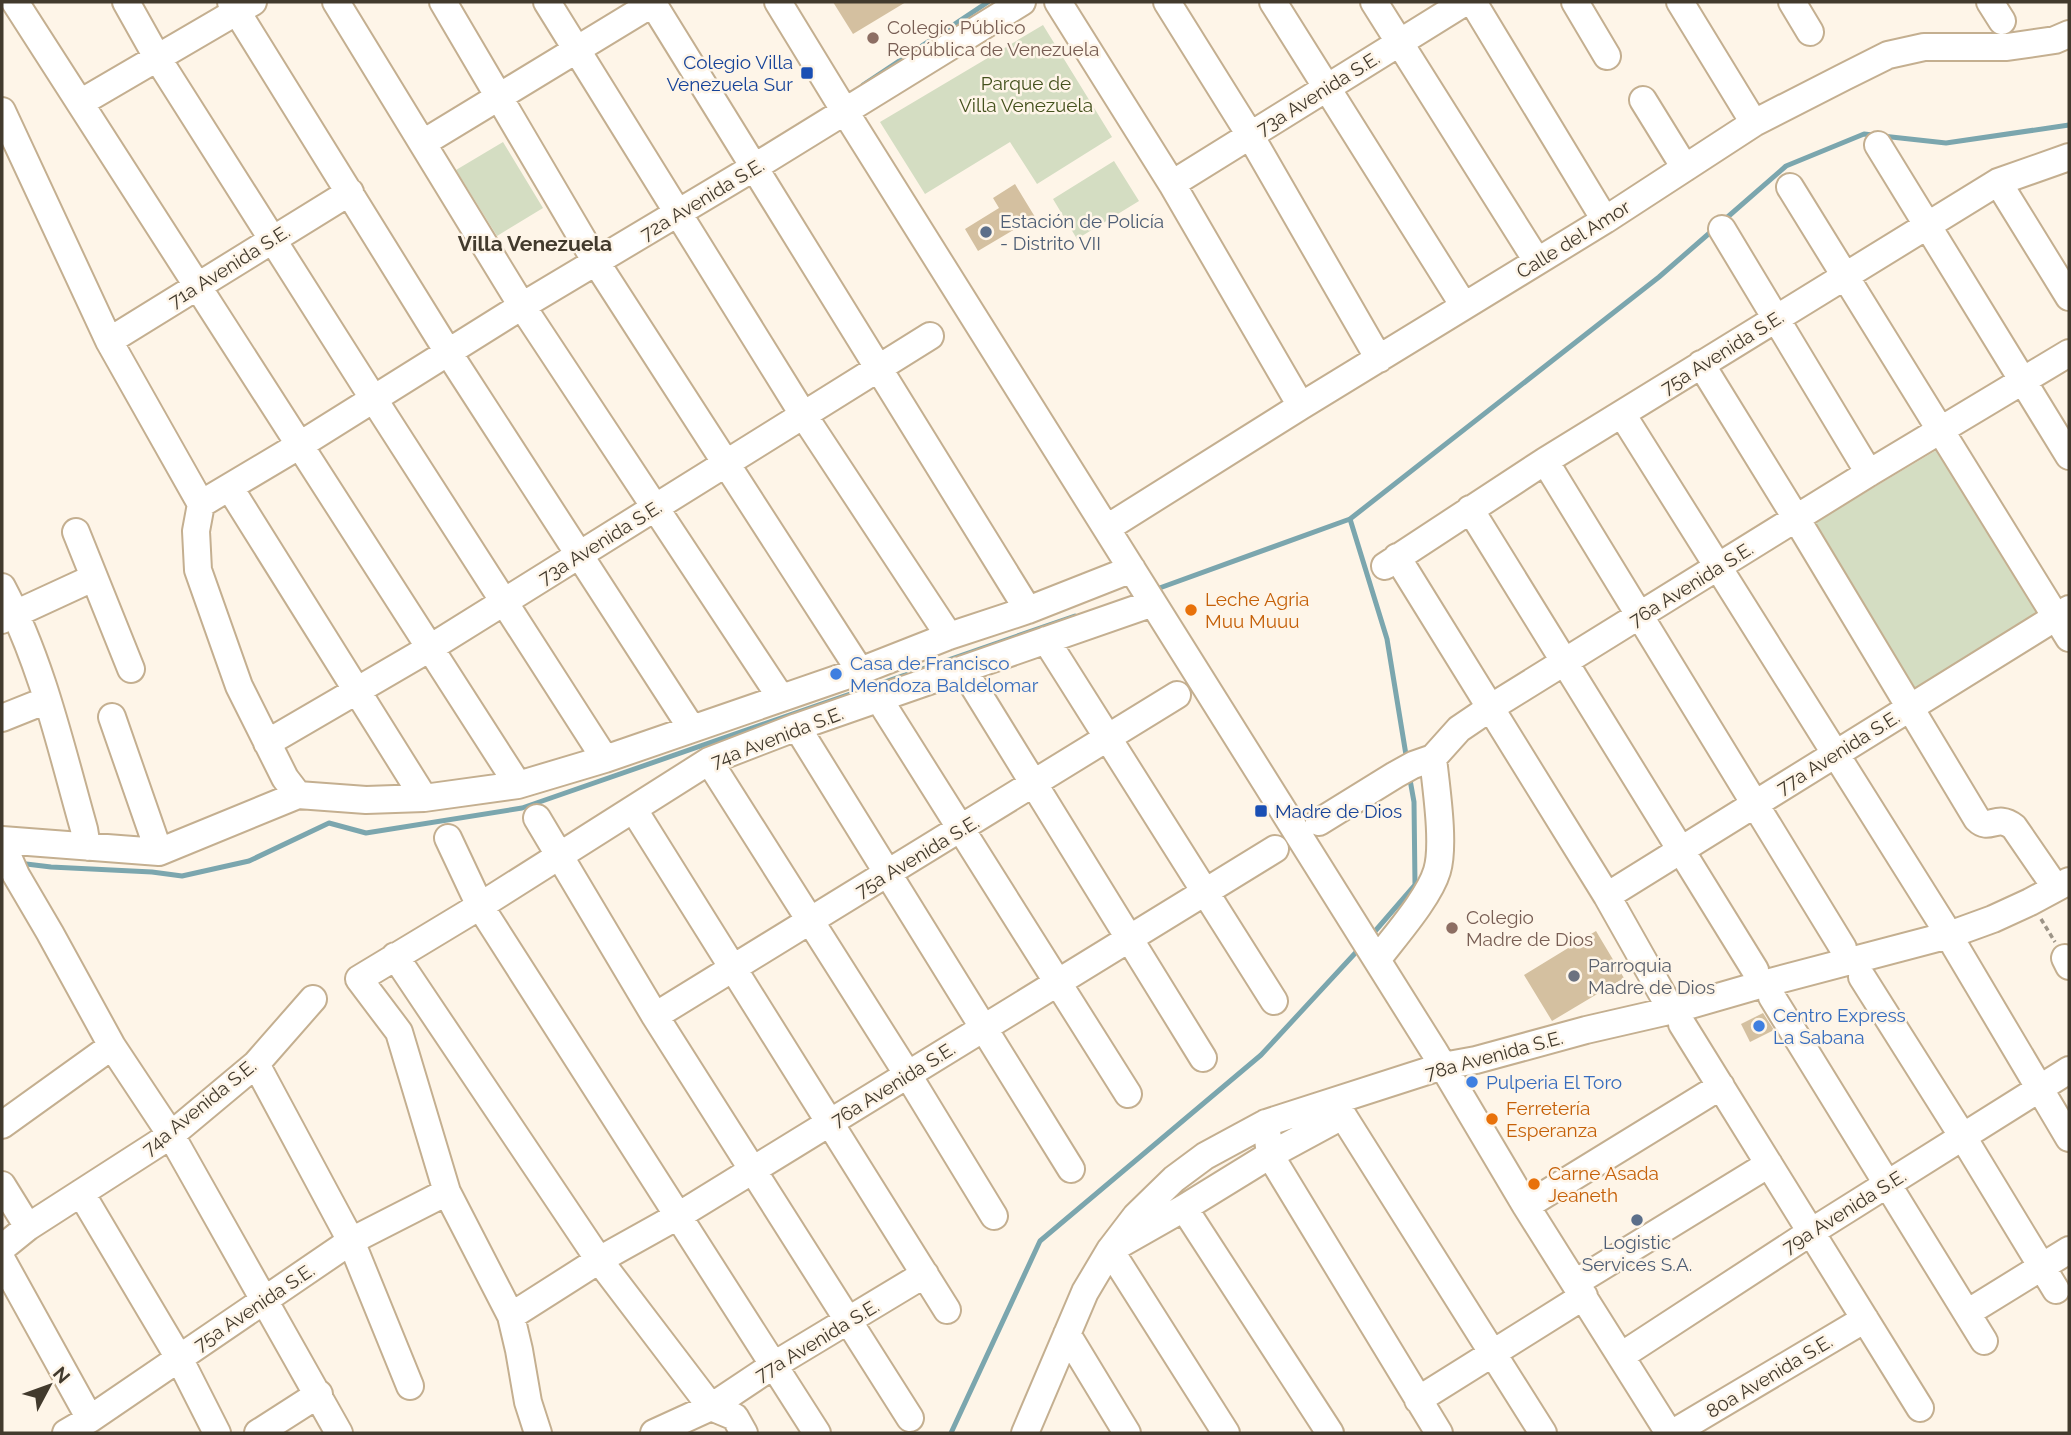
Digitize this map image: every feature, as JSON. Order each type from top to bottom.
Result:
[{"type":"street","points":[[15,2],[518,785]]},
{"type":"street","points":[[126,2],[159,59],[373,398],[605,759]]},
{"type":"street","points":[[336,2],[522,306],[781,698]]},
{"type":"street","points":[[443,2],[596,262],[860,671]]},
{"type":"street","points":[[547,2],[804,416],[949,636]]},
{"type":"street","points":[[423,143],[653,2],[1028,610]]},
{"type":"street","points":[[778,2],[1443,1066],[1526,1206],[1671,1433]]},
{"type":"street","name":"72a Avenida S.E.","points":[[201,504],[1022,2]]},
{"type":"street","points":[[1058,2],[1171,184],[1301,406]]},
{"type":"street","points":[[1167,2],[1250,135],[1379,359]]},
{"type":"street","points":[[1273,2],[1464,306]]},
{"type":"street","points":[[1374,2],[1537,261]]},
{"type":"street","name":"73a Avenida S.E.","points":[[1171,184],[1465,2]]},
{"type":"street","points":[[1473,2],[1605,220]]},
{"type":"street","points":[[1575,2],[1607,56]]},
{"type":"street","points":[[1680,2],[1754,123]]},
{"type":"street","points":[[1791,2],[1810,32]]},
{"type":"street","points":[[80,103],[159,59],[240,5],[448,352],[692,729]]},
{"type":"street","name":"Calle del Amor","points":[[1107,528],[1605,220],[1754,123],[1888,55],[1924,47],[2007,47],[2055,40],[2069,34]]},
{"type":"street","points":[[1643,100],[1685,168]]},
{"type":"street","points":[[2,111],[109,341],[201,504],[196,531],[198,570],[239,686],[285,778],[298,795],[159,852],[88,847],[7,854],[112,1045],[171,1135],[339,1433]]},
{"type":"street","points":[[1878,145],[2069,456]]},
{"type":"street","name":"75a Avenida S.E.","points":[[1490,708],[1391,561],[1545,461],[1998,182],[2069,157]]},
{"type":"street","points":[[1998,182],[2069,297]]},
{"type":"street","points":[[1790,187],[2065,621]]},
{"type":"street","name":"71a Avenida S.E.","points":[[109,341],[350,192]]},
{"type":"street","points":[[1722,229],[1869,473]]},
{"type":"street","name":"73a Avenida S.E.","points":[[267,743],[430,648],[930,336]]},
{"type":"street","name":"76a Avenida S.E.","points":[[1319,822],[1414,766],[1459,729],[1490,708],[1869,473],[2069,353]]},
{"type":"street","points":[[1701,365],[1977,819],[1982,824],[1998,821],[2007,822],[2014,827],[2063,884]]},
{"type":"street","points":[[1622,414],[1949,935],[2069,1138]]},
{"type":"street","points":[[1545,461],[1843,948]]},
{"type":"street","points":[[230,488],[424,798]]},
{"type":"street","points":[[1470,509],[1755,970]]},
{"type":"street","points":[[76,533],[131,669]]},
{"type":"street","name":"74a Avenida S.E.","points":[[298,795],[366,800],[424,798],[518,785],[605,759],[860,671],[1132,569]]},
{"type":"street","points":[[9,616],[93,578]]},
{"type":"street","points":[[2,587],[9,616],[47,700],[88,847]]},
{"type":"street","name":"74a Avenida S.E.","points":[[447,1192],[399,1032],[359,979],[709,761],[797,727],[1153,603]]},
{"type":"street","name":"77a Avenida S.E.","points":[[1607,896],[1909,708],[2065,621]]},
{"type":"street","points":[[1046,640],[1275,1001]]},
{"type":"street","points":[[963,669],[1203,1058]]},
{"type":"street","name":"75a Avenida S.E.","points":[[655,1016],[1177,695]]},
{"type":"street","points":[[879,699],[1128,1094]]},
{"type":"street","points":[[2,718],[47,700]]},
{"type":"street","points":[[1490,708],[1607,896],[1664,997]]},
{"type":"street","points":[[112,717],[159,852]]},
{"type":"street","points":[[797,727],[1071,1169]]},
{"type":"street","points":[[709,761],[994,1216]]},
{"type":"street","points":[[1368,947],[1430,887],[1438,869],[1440,847],[1414,766]]},
{"type":"street","points":[[634,810],[947,1310]]},
{"type":"street","points":[[537,818],[655,1016],[910,1419]]},
{"type":"street","points":[[448,838],[480,906],[817,1433]]},
{"type":"street","name":"76a Avenida S.E.","points":[[511,1316],[1275,849]]},
{"type":"street","name":"78a Avenida S.E.","points":[[1025,1433],[1085,1292],[1110,1250],[1136,1216],[1174,1179],[1205,1156],[1266,1123],[1338,1109],[1443,1066],[1673,1010],[1936,938],[1993,919],[2063,884]]},
{"type":"street","points":[[395,956],[599,1260],[710,1406],[735,1417],[744,1433]]},
{"type":"street","points":[[1862,977],[2056,1290]]},
{"type":"street","points":[[1772,997],[1984,1341]]},
{"type":"street","name":"74a Avenida S.E.","points":[[2,1248],[28,1227],[171,1135],[256,1064],[313,999]]},
{"type":"street","points":[[1682,1024],[1920,1408]]},
{"type":"street","points":[[2,1125],[112,1045]]},
{"type":"street","points":[[256,1064],[351,1241],[410,1386]]},
{"type":"street","name":"79a Avenida S.E.","points":[[1621,1356],[1811,1232],[2069,1070]]},
{"type":"street","points":[[1526,1206],[1721,1086]]},
{"type":"street","points":[[1226,1433],[1110,1250],[1270,1155],[1338,1109],[1543,1433]]},
{"type":"street","points":[[1266,1123],[1270,1155],[1439,1433]]},
{"type":"street","points":[[1418,1400],[1492,1354],[1580,1290],[1769,1164]]},
{"type":"street","points":[[2,1185],[28,1227]]},
{"type":"street","points":[[447,1192],[511,1316],[528,1402],[538,1433]]},
{"type":"street","name":"75a Avenida S.E.","points":[[66,1433],[351,1241],[447,1192]]},
{"type":"street","points":[[81,1193],[179,1358],[217,1433]]},
{"type":"street","points":[[1184,1208],[1330,1433]]},
{"type":"street","points":[[1967,1313],[2069,1250]]},
{"type":"street","points":[[2,1259],[90,1419]]},
{"type":"street","name":"77a Avenida S.E.","points":[[654,1433],[710,1406],[925,1274]]},
{"type":"street","name":"80a Avenida S.E.","points":[[1671,1433],[1865,1319]]},
{"type":"street","points":[[1067,1334],[1127,1433]]},
{"type":"street","points":[[258,1433],[319,1394]]},
{"type":"path","points":[[2030,902],[2067,962]]},
{"type":"green space","name":"Parque de Villa Venezuela","points":[[1043,25],[1112,137],[1037,184],[1010,142],[925,194],[880,122]]},
{"type":"green space","points":[[503,142],[543,208],[497,236],[456,170]]},
{"type":"green space","points":[[1114,161],[1139,201],[1077,239],[1053,199]]},
{"type":"green space","points":[[1940,448],[2042,611],[1914,693],[1809,526]]},
{"type":"building","points":[[833,2],[906,2],[853,34]]},
{"type":"building","points":[[1015,184],[1035,217],[978,251],[965,229],[999,208],[993,198]]},
{"type":"building","name":"Parroquia Madre de Dios","points":[[1596,931],[1624,978],[1552,1021],[1524,975]]},
{"type":"building","name":"Centro Express La Sabana","points":[[1763,1013],[1774,1030],[1750,1042],[1741,1024]]},
{"type":"waterway","points":[[863,85],[988,2]]},
{"type":"waterway","points":[[1723,221],[1786,166],[1864,134],[1946,143],[2069,125]]},
{"type":"waterway","points":[[1154,590],[1350,519],[1659,277],[1713,230]]},
{"type":"waterway","points":[[1350,519],[1387,639],[1407,761]]},
{"type":"waterway","points":[[18,863],[182,876],[249,861],[329,823],[366,833],[522,808],[1075,616]]},
{"type":"waterway","points":[[1370,937],[1415,885],[1414,802],[1409,774]]},
{"type":"waterway","points":[[951,1433],[1040,1241],[1261,1055],[1359,949]]},
{"type":"place","name":"Colegio Público República de Venezuela","points":[[873,38]]},
{"type":"place","name":"Colegio Villa Venezuela Sur","points":[[807,73]]},
{"type":"place","name":"Estación de Policía - Distrito VII","points":[[986,232]]},
{"type":"place","name":"Leche Agria Muu Muuu","points":[[1191,610]]},
{"type":"place","name":"Casa de Francisco Mendoza Baldelomar","points":[[836,674]]},
{"type":"place","name":"Madre de Dios","points":[[1261,811]]},
{"type":"place","name":"Colegio Madre de Dios","points":[[1452,928]]},
{"type":"place","name":"Parroquia Madre de Dios","points":[[1574,976]]},
{"type":"place","name":"Centro Express La Sabana","points":[[1759,1026]]},
{"type":"place","name":"Pulperia El Toro","points":[[1472,1082]]},
{"type":"place","name":"Ferretería Esperanza","points":[[1492,1119]]},
{"type":"place","name":"Carne Asada Jeaneth","points":[[1534,1184]]},
{"type":"place","name":"Logistic Services S.A.","points":[[1637,1220]]},
{"type":"district","name":"Villa Venezuela","points":[[535,244]]}]
